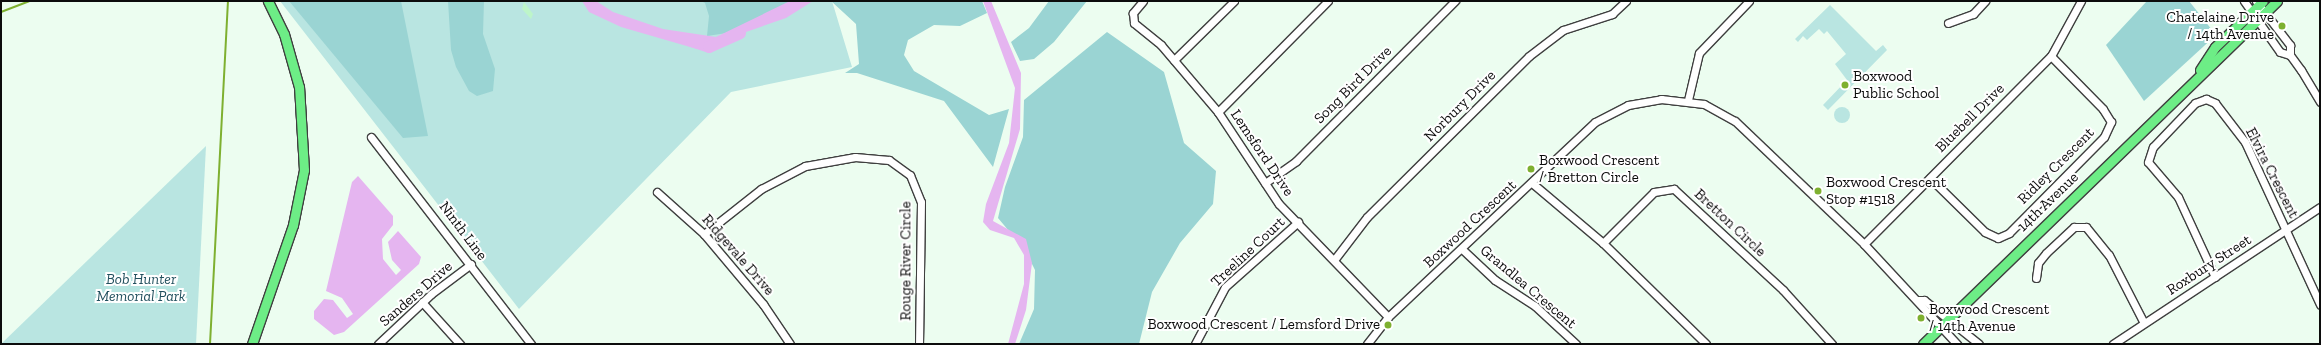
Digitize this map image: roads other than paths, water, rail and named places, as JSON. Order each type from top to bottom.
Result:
[{"type":"main road","points":[[252,344],[293,225],[304,170],[302,109],[284,34],[268,1]]},
{"type":"main road","name":"14th Avenue","points":[[1923,344],[1941,329],[2193,79],[2277,1]]},
{"type":"main road","name":"14th Avenue","points":[[2193,79],[2216,47],[2259,2]]},
{"type":"street","name":"Lemsford Drive","points":[[1143,1],[1133,13],[1134,24],[1174,60],[1218,112],[1265,183],[1298,222],[1388,317]]},
{"type":"street","points":[[1174,60],[1234,1]]},
{"type":"street","points":[[1218,112],[1328,1]]},
{"type":"street","name":"Song Bird Drive","points":[[1265,183],[1296,161],[1455,1]]},
{"type":"street","name":"Norbury Drive","points":[[1334,260],[1367,217],[1529,56],[1563,30],[1612,14],[1626,1]]},
{"type":"street","points":[[1688,100],[1699,53],[1748,1]]},
{"type":"street","points":[[1948,23],[1973,14],[1985,1]]},
{"type":"street","name":"Bluebell Drive","points":[[1864,244],[2051,56],[2082,1]]},
{"type":"street","points":[[2244,1],[2280,52],[2290,55]]},
{"type":"street","points":[[2259,2],[2265,13],[2290,45],[2290,55],[2320,102]]},
{"type":"street","name":"Ridley Crescent","points":[[1930,178],[1985,232],[1998,238],[2009,233],[2110,129],[2111,122],[2094,99],[2051,56]]},
{"type":"street","name":"Elvira Crescent","points":[[2215,277],[2178,197],[2148,162],[2153,147],[2195,103],[2206,99],[2215,103],[2241,136],[2286,230]]},
{"type":"street","name":"Boxwood Crescent","points":[[1367,344],[1388,317],[1463,250],[1586,129],[1611,112],[1643,100],[1688,100],[1735,121],[1864,244],[1918,300],[1919,306],[1941,329]]},
{"type":"street","name":"Ninth Line","points":[[371,137],[471,264],[531,344]]},
{"type":"street","name":"Rouge River Circle","points":[[704,234],[761,189],[805,166],[873,156],[902,167],[917,184],[921,202],[919,344]]},
{"type":"street","points":[[1532,183],[1603,243],[1706,344]]},
{"type":"street","name":"Bretton Circle","points":[[1603,243],[1654,192],[1674,189],[1783,290],[1832,344]]},
{"type":"street","name":"Ridgevale Drive","points":[[656,192],[704,234],[764,304],[790,344]]},
{"type":"street","name":"Roxbury Street","points":[[2113,344],[2320,207]]},
{"type":"street","name":"Treeline Court","points":[[1195,344],[1225,288],[1298,222]]},
{"type":"street","points":[[2036,278],[2038,263],[2046,253],[2074,227],[2086,227],[2109,255],[2144,323]]},
{"type":"street","points":[[2286,230],[2320,304]]},
{"type":"street","name":"Grandlea Crescent","points":[[1463,250],[1495,280],[1535,306],[1576,344]]},
{"type":"street","name":"Sanders Drive","points":[[378,344],[422,302],[471,264]]},
{"type":"street","name":"Boxwood Crescent","points":[[1918,300],[1924,300],[1948,321]]},
{"type":"street","points":[[422,302],[460,344]]},
{"type":"street","points":[[1948,321],[1979,344]]},
{"type":"street","points":[[1941,329],[1957,344]]},
{"type":"waterway","points":[[692,41],[709,47],[740,33]]},
{"type":"railway","points":[[1,12],[29,1]]},
{"type":"railway","points":[[210,344],[228,1]]},
{"type":"place","name":"Chatelaine Drive / 14th Avenue","points":[[2282,26]]},
{"type":"place","name":"Boxwood Public School","points":[[1845,85]]},
{"type":"place","name":"Boxwood Crescent / Bretton Circle","points":[[1531,169]]},
{"type":"place","name":"Boxwood Crescent Stop #1518","points":[[1818,191]]},
{"type":"place","name":"Boxwood Crescent / 14th Avenue","points":[[1921,318]]},
{"type":"place","name":"Boxwood Crescent / Lemsford Drive","points":[[1388,325]]},
{"type":"park label","name":"Bob Hunter Memorial Park","points":[[141,288]]}]
